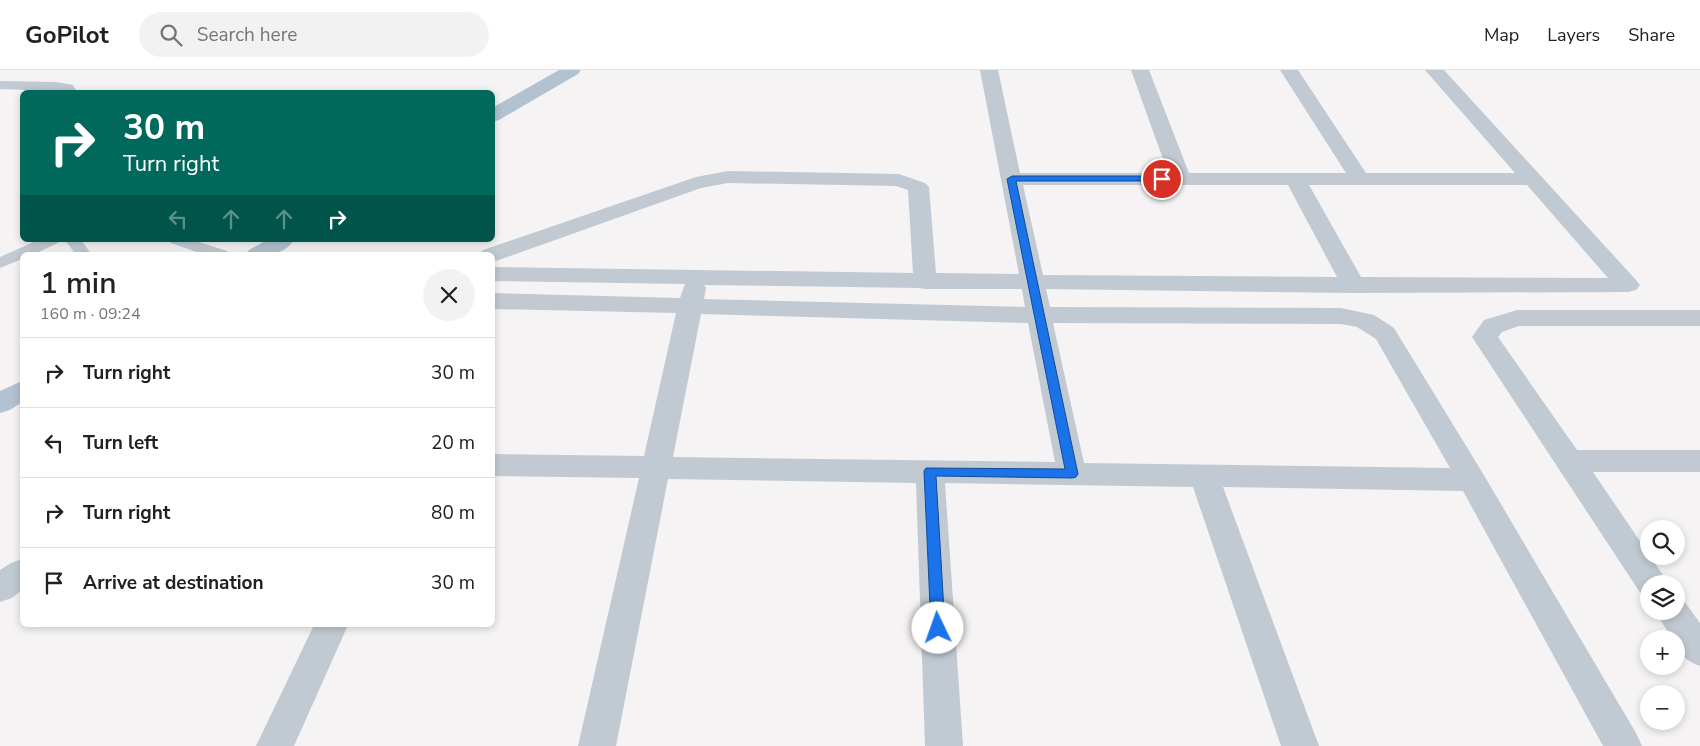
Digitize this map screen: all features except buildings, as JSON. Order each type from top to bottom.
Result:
[{"type":"main road","points":[[495,114],[572,70]]},
{"type":"main road","points":[[262,252],[279,242]]},
{"type":"main road","points":[[0,403],[20,391]]},
{"type":"street","points":[[989,70],[1072,474]]},
{"type":"street","points":[[1140,70],[1181,179]]},
{"type":"street","points":[[1289,70],[1360,179]]},
{"type":"street","points":[[495,301],[925,282],[1354,286],[1628,285],[1434,70]]},
{"type":"street","points":[[495,254],[696,183],[728,177],[899,180],[918,187],[925,282]]},
{"type":"street","points":[[1012,179],[1532,179]]},
{"type":"street","points":[[1295,179],[1354,286]]},
{"type":"street","points":[[495,274],[693,292],[1039,315],[1341,316],[1365,321],[1385,334],[1472,480],[1623,746]]},
{"type":"street","points":[[597,746],[693,292]]},
{"type":"street","points":[[1647,575],[1485,337],[1493,326],[1517,318],[1700,318]]},
{"type":"street","points":[[1568,461],[1700,461]]},
{"type":"street","points":[[495,465],[1472,480]]},
{"type":"street","points":[[930,471],[944,746]]},
{"type":"street","points":[[1204,476],[1300,746]]},
{"type":"street","points":[[0,588],[20,573]]},
{"type":"street","points":[[1678,620],[1700,651]]},
{"type":"street","points":[[275,746],[330,627]]},
{"type":"lane","points":[[0,85],[56,86],[68,88],[69,90]]},
{"type":"lane","points":[[25,252],[47,242]]},
{"type":"lane","points":[[183,242],[212,252]]},
{"type":"lane","points":[[0,263],[20,254]]},
{"type":"route","points":[[938,628],[930,471],[1072,474],[1012,179],[1162,179]]}]
